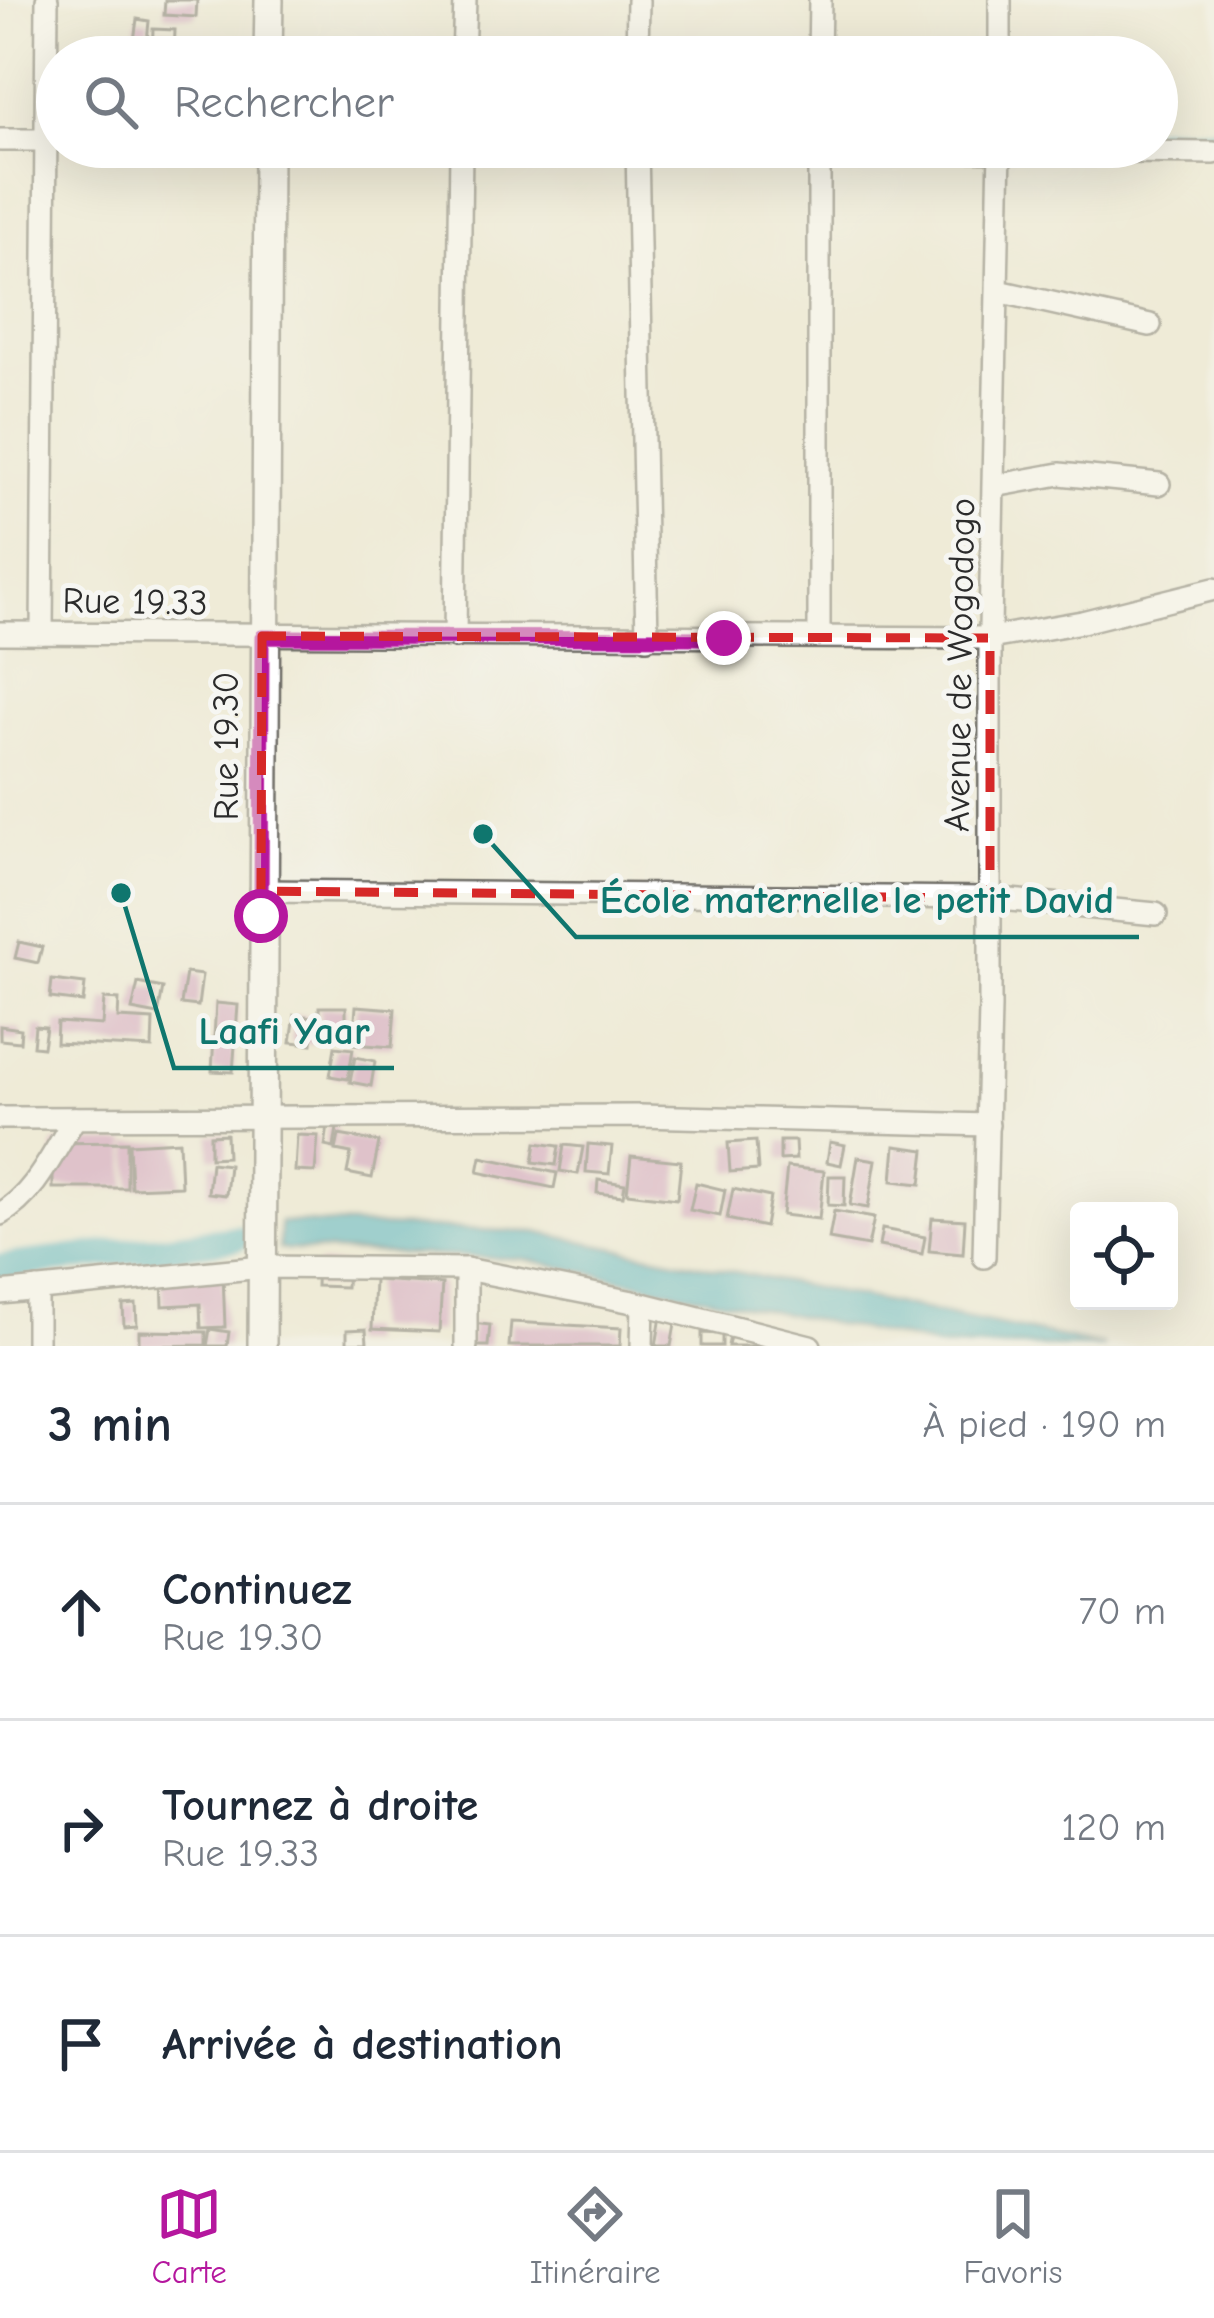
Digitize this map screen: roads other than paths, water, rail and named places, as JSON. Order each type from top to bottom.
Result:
[{"type":"street","points":[[47,0],[48,36]]},
{"type":"street","points":[[268,36],[269,0]]},
{"type":"street","points":[[464,36],[465,0]]},
{"type":"street","points":[[638,0],[638,36]]},
{"type":"street","points":[[820,0],[820,36]]},
{"type":"street","points":[[1000,0],[1000,36]]},
{"type":"street","points":[[0,140],[36,140]]},
{"type":"street","points":[[1178,152],[1214,153]]},
{"type":"street","points":[[42,633],[51,168]]},
{"type":"street","name":"Rue 19.30","points":[[262,1346],[268,168]]},
{"type":"street","points":[[455,637],[461,168]]},
{"type":"street","points":[[637,168],[647,638]]},
{"type":"street","points":[[819,168],[819,636]]},
{"type":"street","name":"Avenue de Wogodogo","points":[[984,1257],[1000,168]]},
{"type":"street","points":[[998,291],[1150,325]]},
{"type":"street","points":[[994,486],[1060,474],[1159,484]]},
{"type":"street","name":"Rue 19.33","points":[[0,633],[990,638],[1082,622],[1214,590]]},
{"type":"street","points":[[262,891],[991,898],[1156,914]]},
{"type":"street","points":[[0,1118],[640,1116],[988,1125]]},
{"type":"street","points":[[0,1214],[21,1199],[75,1118]]},
{"type":"street","points":[[0,1293],[262,1268],[466,1269],[643,1304],[810,1346]]},
{"type":"street","points":[[466,1269],[466,1346]]},
{"type":"street","points":[[37,1288],[37,1346]]},
{"type":"street","points":[[642,1346],[643,1304]]},
{"type":"water","points":[[280,1222],[536,1232],[1105,1346],[939,1346],[523,1259],[279,1249]]},
{"type":"waterway","points":[[1178,130],[1214,131]]},
{"type":"waterway","points":[[0,1267],[236,1238]]},
{"type":"place","name":"École maternelle le petit David","points":[[483,834]]},
{"type":"place","name":"Laafi Yaar","points":[[121,893]]}]
